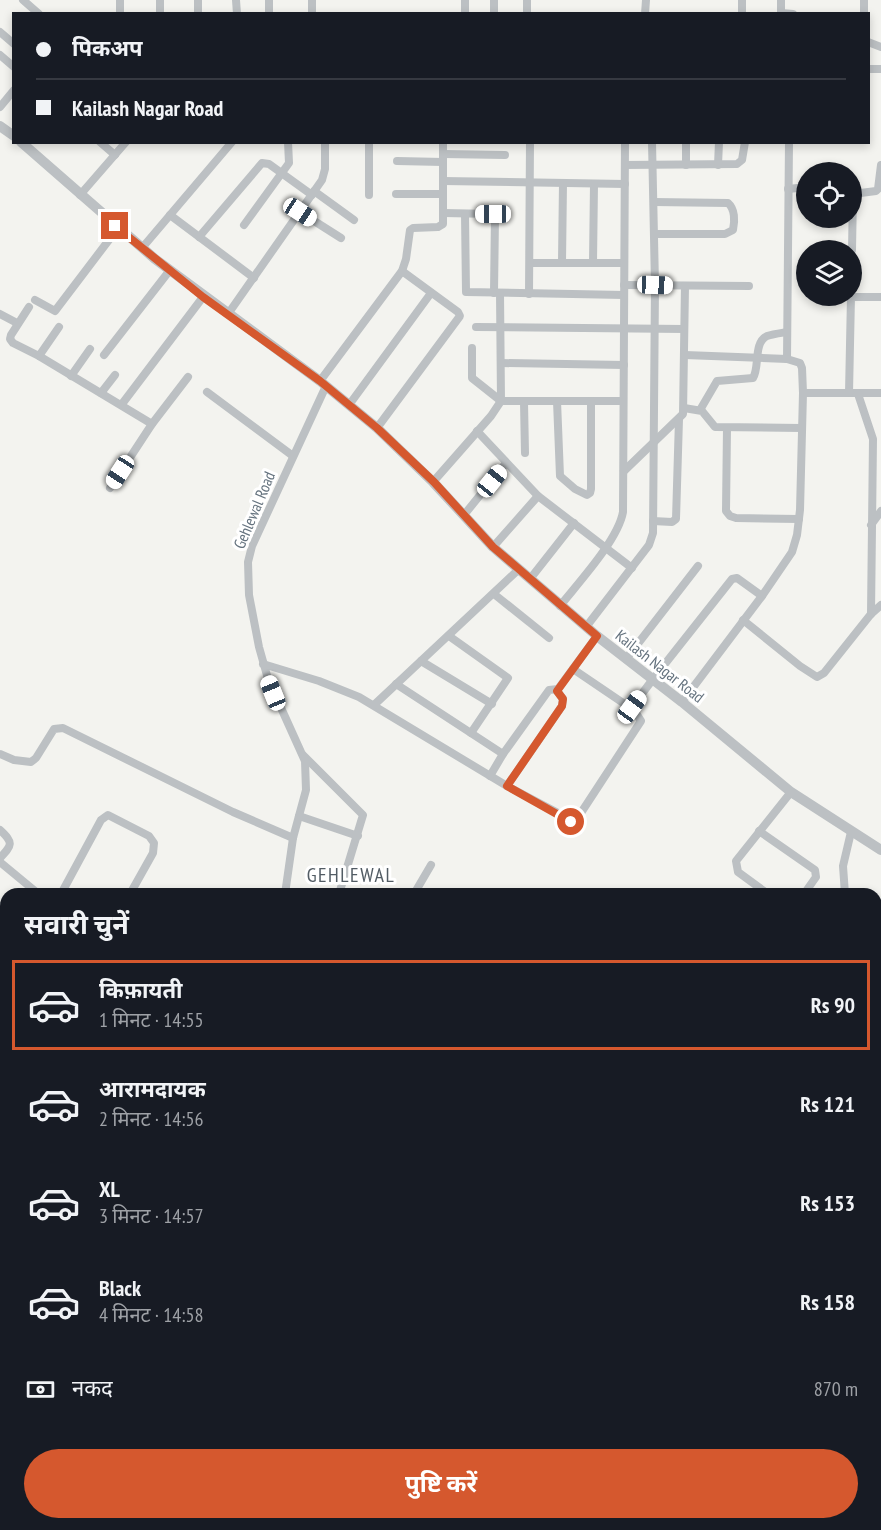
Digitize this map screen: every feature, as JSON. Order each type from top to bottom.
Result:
[{"type":"street","points":[[23,0],[37,12]]},
{"type":"street","points":[[0,32],[12,42]]},
{"type":"street","points":[[0,55],[12,65]]},
{"type":"street","points":[[0,107],[12,92]]},
{"type":"street","name":"Kailash Nagar Road","points":[[23,144],[118,228],[203,297],[323,384],[377,428],[434,482],[493,547],[560,606],[791,792],[881,850]]},
{"type":"street","points":[[102,144],[115,155]]},
{"type":"street","points":[[80,195],[124,144]]},
{"type":"street","points":[[142,248],[230,144]]},
{"type":"street","points":[[244,225],[291,159],[288,144]]},
{"type":"street","points":[[228,314],[324,175],[325,144]]},
{"type":"street","points":[[369,144],[369,195]]},
{"type":"street","points":[[377,428],[460,316],[459,312],[402,271],[410,230],[441,226],[444,213],[443,144]]},
{"type":"street","points":[[529,294],[530,144]]},
{"type":"street","points":[[560,606],[606,547],[621,521],[624,471],[625,144]]},
{"type":"street","points":[[586,627],[652,540],[655,285],[652,144]]},
{"type":"street","points":[[686,144],[686,165]]},
{"type":"street","points":[[718,165],[719,144]]},
{"type":"street","points":[[625,165],[737,164],[742,160],[745,144]]},
{"type":"street","points":[[787,359],[789,144]]},
{"type":"street","points":[[397,162],[505,155]]},
{"type":"street","points":[[199,237],[259,165],[265,162],[354,220]]},
{"type":"street","points":[[862,191],[879,189],[881,165]]},
{"type":"street","points":[[443,182],[625,184]]},
{"type":"street","points":[[562,262],[563,183]]},
{"type":"street","points":[[593,263],[594,184]]},
{"type":"street","points":[[788,189],[796,188]]},
{"type":"street","points":[[396,194],[443,194]]},
{"type":"street","points":[[654,202],[728,203],[733,211],[734,225],[730,232],[725,234],[654,234]]},
{"type":"street","points":[[300,212],[341,238]]},
{"type":"street","points":[[434,482],[501,401],[501,328],[497,293],[496,218],[493,214],[444,213]]},
{"type":"street","points":[[465,214],[466,292],[624,295]]},
{"type":"street","points":[[170,215],[254,278]]},
{"type":"street","points":[[118,228],[55,311],[32,304],[17,323],[10,339],[13,343],[122,404],[152,424]]},
{"type":"street","points":[[530,262],[624,263]]},
{"type":"street","points":[[104,355],[170,270]]},
{"type":"street","name":"Gehlewal Road","points":[[286,888],[292,838],[306,790],[303,755],[279,707],[263,664],[251,614],[248,562],[252,546],[323,384],[402,271]]},
{"type":"street","points":[[624,285],[748,286]]},
{"type":"street","points":[[624,471],[683,414],[685,286]]},
{"type":"street","points":[[349,405],[431,293]]},
{"type":"street","points":[[862,296],[881,297]]},
{"type":"street","points":[[122,404],[203,297]]},
{"type":"street","points":[[851,306],[854,393],[873,439],[872,614]]},
{"type":"street","points":[[0,314],[17,323]]},
{"type":"street","points":[[39,356],[59,327]]},
{"type":"street","points":[[476,327],[684,329]]},
{"type":"street","points":[[699,410],[717,381],[753,378],[759,344],[765,337],[787,332]]},
{"type":"street","points":[[472,348],[472,378],[501,401],[623,401]]},
{"type":"street","points":[[71,376],[90,349]]},
{"type":"street","points":[[682,702],[762,596],[792,552],[799,519],[803,393],[800,363],[787,359],[685,355]]},
{"type":"street","points":[[501,363],[624,365]]},
{"type":"street","points":[[101,393],[115,375]]},
{"type":"street","points":[[110,488],[152,424],[188,377]]},
{"type":"street","points":[[207,392],[293,456]]},
{"type":"street","points":[[803,393],[881,393]]},
{"type":"street","points":[[557,401],[560,476],[574,489],[587,495],[591,489],[591,401]]},
{"type":"street","points":[[524,402],[525,453]]},
{"type":"street","points":[[684,408],[699,410],[705,414],[712,426],[801,428]]},
{"type":"street","points":[[653,521],[672,522],[676,519],[679,419]]},
{"type":"street","points":[[727,428],[726,511],[730,516],[736,518],[799,519]]},
{"type":"street","points":[[477,431],[538,495],[632,568]]},
{"type":"street","points":[[464,515],[506,464]]},
{"type":"street","points":[[493,547],[538,495]]},
{"type":"street","points":[[872,525],[881,511]]},
{"type":"street","points":[[530,579],[574,523]]},
{"type":"street","points":[[626,659],[698,566]]},
{"type":"street","points":[[374,705],[518,570]]},
{"type":"street","points":[[632,709],[652,679],[732,579],[737,578],[762,596]]},
{"type":"street","points":[[494,594],[549,638]]},
{"type":"street","points":[[743,620],[800,666],[818,677],[824,673],[881,605]]},
{"type":"street","points":[[449,636],[507,676],[507,681],[471,733]]},
{"type":"street","points":[[557,691],[597,636]]},
{"type":"street","points":[[421,661],[492,704]]},
{"type":"street","points":[[263,664],[339,688],[374,705],[507,786],[575,822],[640,721],[640,717],[632,709],[573,669]]},
{"type":"street","points":[[396,684],[503,754]]},
{"type":"street","points":[[490,776],[548,691],[557,691]]},
{"type":"street","points":[[507,786],[562,706],[563,699],[557,691]]},
{"type":"street","points":[[0,754],[14,760],[31,762],[36,759],[54,729],[63,728],[233,812],[292,838]]},
{"type":"street","points":[[303,755],[363,815],[341,888]]},
{"type":"street","points":[[760,888],[738,872],[735,867],[736,861],[791,792]]},
{"type":"street","points":[[64,888],[100,820],[108,815],[149,836],[154,843],[153,853],[133,888]]},
{"type":"street","points":[[299,816],[358,836]]},
{"type":"street","points":[[0,830],[11,843],[0,860],[32,888]]},
{"type":"street","points":[[759,831],[815,870],[816,877],[808,888]]},
{"type":"street","points":[[845,888],[843,866],[851,832]]},
{"type":"street","points":[[418,888],[431,865]]},
{"type":"street","points":[[0,1510],[0,1516]]},
{"type":"district","name":"GEHLEWAL","points":[[351,875]]},
{"type":"route","points":[[115,226],[203,297],[320,381],[377,428],[434,482],[493,547],[597,636],[557,691],[563,699],[562,706],[507,786],[571,822]]}]
